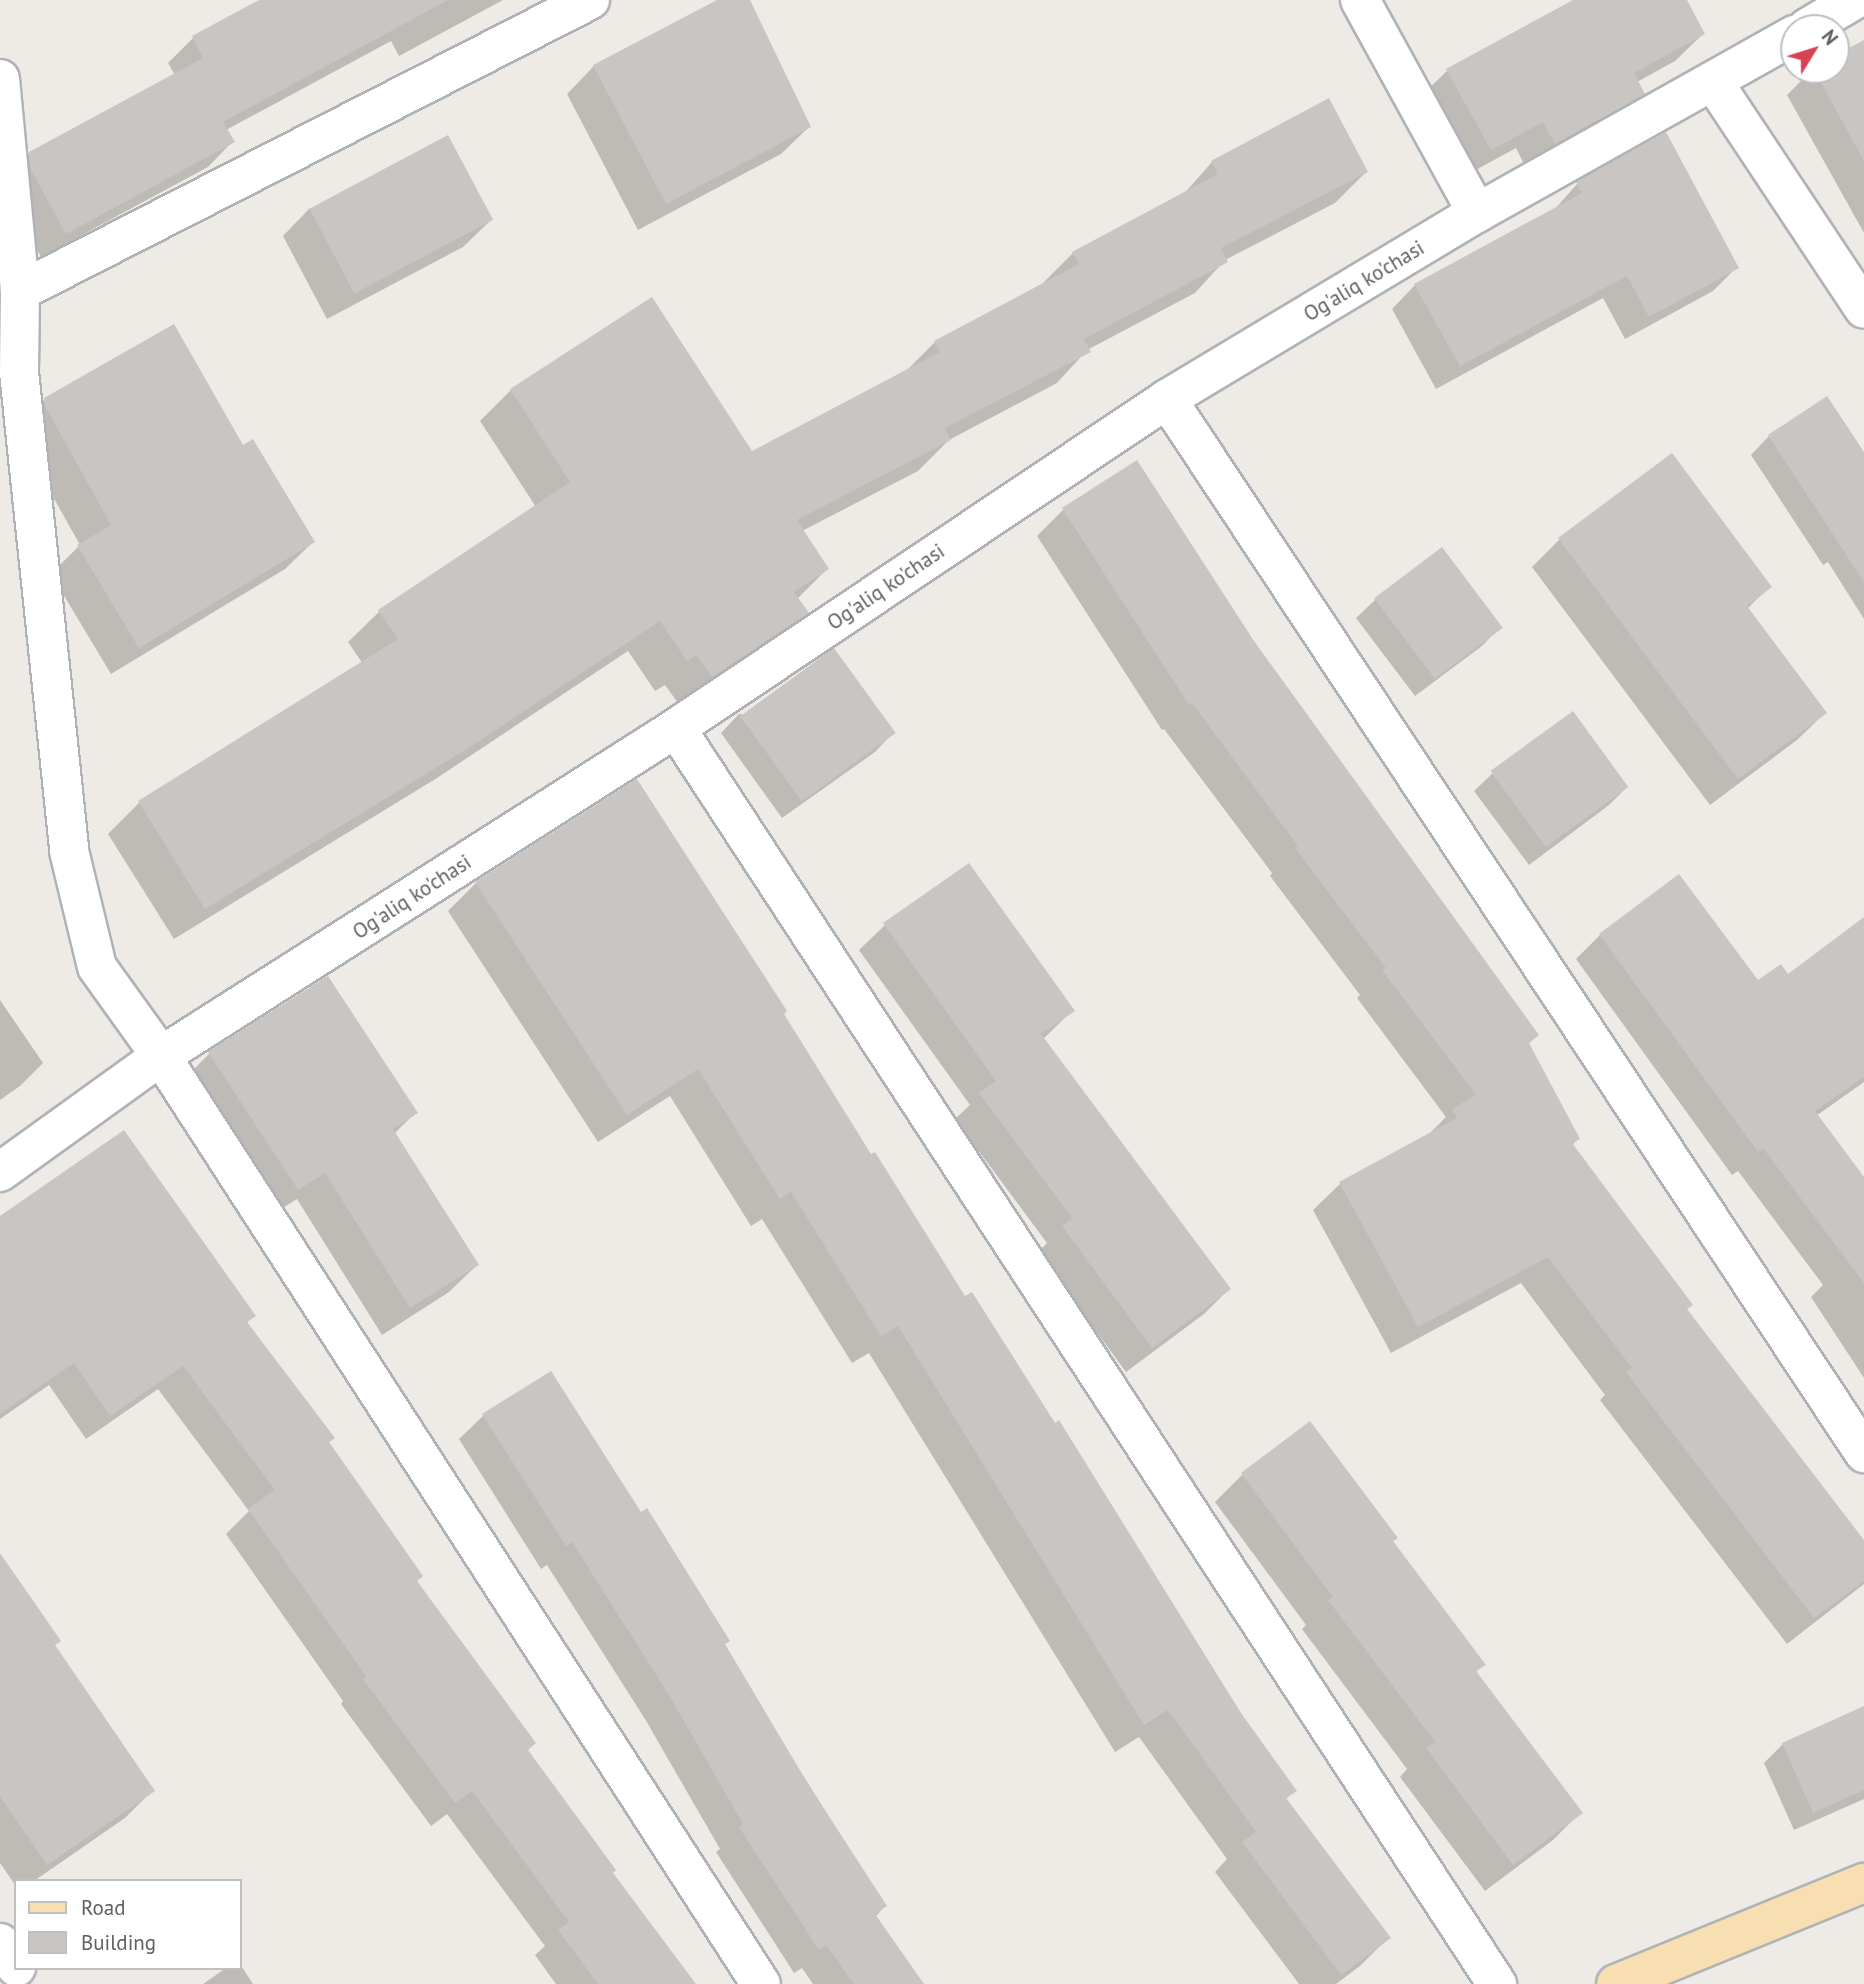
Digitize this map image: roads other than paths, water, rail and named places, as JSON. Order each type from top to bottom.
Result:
[{"type":"main road","points":[[1616,1984],[1864,1883]]},
{"type":"street","points":[[20,290],[590,0]]},
{"type":"street","points":[[1360,0],[1477,214]]},
{"type":"street","points":[[1830,14],[1854,0]]},
{"type":"street","name":"Og'aliq ko'chasi","points":[[0,1172],[161,1056],[676,728],[1167,399],[1477,214],[1780,44]]},
{"type":"street","points":[[0,79],[20,290],[9,372],[69,850],[97,967],[161,1056],[761,1984]]},
{"type":"street","points":[[1714,83],[1864,309]]},
{"type":"street","points":[[1167,399],[1864,1452]]},
{"type":"street","points":[[676,728],[1497,1984]]},
{"type":"street","points":[[0,1943],[14,1965]]}]
